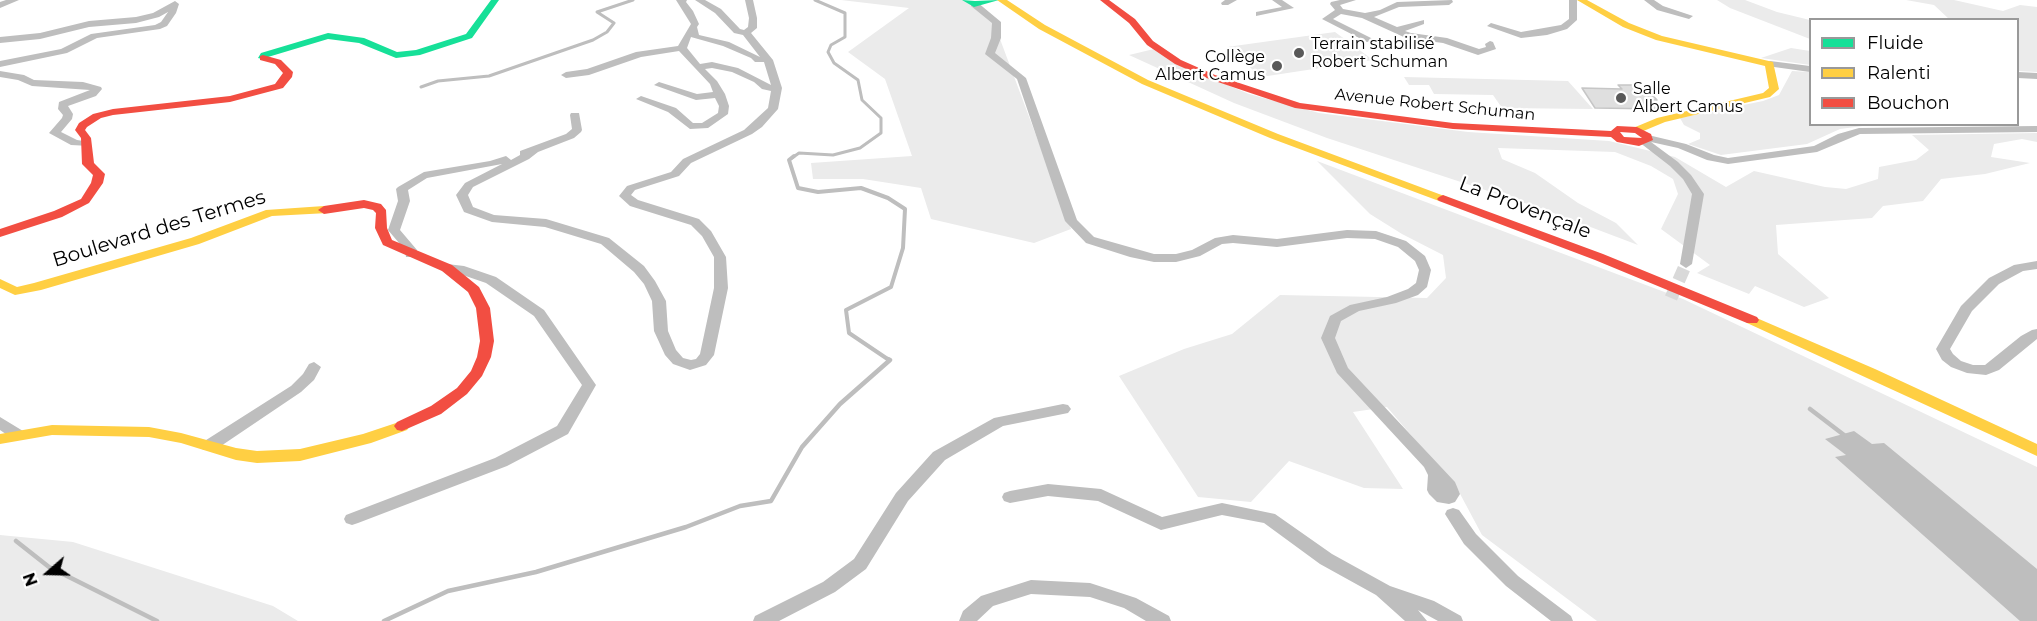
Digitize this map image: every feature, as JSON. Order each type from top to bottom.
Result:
[{"type":"main road","name":"La Provençale","points":[[1018,0],[1097,47],[1226,106],[1515,213],[1734,298],[1985,410]]},
{"type":"main road","name":"Avenue Robert Schuman","points":[[1104,0],[1132,21],[1150,43],[1178,62],[1212,77],[1299,106],[1368,117],[1453,126],[1614,134],[1626,142],[1643,137]]},
{"type":"main road","points":[[1581,0],[1626,25],[1659,38],[1770,63],[1774,89],[1766,95],[1661,120],[1643,137]]},
{"type":"main road","name":"La Provençale","points":[[985,1],[1042,27],[1145,82],[1274,136],[1566,245],[1726,309],[1870,372],[2037,450]]},
{"type":"main road","points":[[0,233],[58,214],[85,201],[97,183],[99,174],[88,164],[86,144],[80,130],[82,125],[98,116],[113,112],[230,99],[279,86],[287,77],[288,72],[278,63],[262,58],[276,50],[328,36],[361,40],[396,55],[417,53],[469,36],[492,4]]},
{"type":"main road","name":"Boulevard des Termes","points":[[0,283],[15,291],[36,287],[195,241],[270,213],[322,210],[364,204],[377,207],[382,213],[381,228],[387,242],[410,254],[447,268],[474,290],[483,308],[487,326],[487,341],[480,365],[462,391],[452,399],[409,423],[366,439],[300,455],[257,457],[149,432],[52,430],[0,439]]},
{"type":"street","points":[[0,4],[15,0]]},
{"type":"street","points":[[492,4],[502,0]]},
{"type":"street","points":[[682,48],[695,24],[681,1],[683,0]]},
{"type":"street","points":[[533,151],[469,185],[462,195],[468,209],[492,218],[546,223],[605,241],[639,269],[650,284],[659,301],[664,341],[678,361],[690,365],[701,362],[707,355],[721,288],[720,257],[707,234],[695,222],[634,203],[627,200],[626,193],[631,188],[675,174],[687,161],[734,140],[758,125],[773,109],[777,89],[767,59],[746,33],[736,31],[718,11],[699,0]]},
{"type":"street","points":[[746,33],[752,28],[753,18],[749,0]]},
{"type":"street","points":[[1259,14],[1290,8],[1276,0]]},
{"type":"street","points":[[1352,0],[1334,4],[1340,11],[1365,16],[1409,36],[1444,38],[1478,52],[1491,49],[1490,44]]},
{"type":"street","points":[[1491,26],[1521,35],[1547,32],[1564,27],[1573,20],[1573,0]]},
{"type":"street","points":[[1648,0],[1660,8],[1685,14],[1664,0]]},
{"type":"street","points":[[985,1],[997,22],[996,38],[990,54],[1021,78],[1071,221],[1090,240],[1138,255],[1176,258],[1196,253],[1219,241],[1233,239],[1277,243],[1347,234],[1376,235],[1402,244],[1421,259],[1425,270],[1422,284],[1413,292],[1391,300],[1355,308],[1335,320],[1328,338],[1342,370],[1431,464],[1436,475],[1435,490],[1450,507],[1470,539],[1512,581],[1564,621]]},
{"type":"street","points":[[0,40],[40,36],[89,24],[136,20],[156,15],[176,2]]},
{"type":"street","points":[[0,64],[64,51],[101,35],[157,27],[164,24],[176,2]]},
{"type":"street","points":[[1365,16],[1383,12],[1397,5],[1449,2]]},
{"type":"street","points":[[1340,11],[1326,19],[1370,40]]},
{"type":"street","points":[[1395,31],[1421,22]]},
{"type":"street","points":[[693,28],[694,37],[726,44],[758,60],[767,59]]},
{"type":"street","points":[[642,99],[672,110],[690,126],[704,126],[723,114],[724,106],[720,94],[708,74],[688,60],[682,48]]},
{"type":"street","points":[[566,75],[589,72],[639,54],[682,48]]},
{"type":"street","points":[[1770,63],[1809,69]]},
{"type":"street","points":[[699,67],[712,65],[735,70],[757,80],[766,87],[777,89]]},
{"type":"street","points":[[0,74],[21,77],[32,83],[83,85],[97,89],[92,94],[63,104],[63,109],[68,114],[67,119],[54,133],[75,143],[86,144]]},
{"type":"street","points":[[2019,75],[2037,76]]},
{"type":"street","points":[[659,85],[696,97],[720,94]]},
{"type":"street","points":[[410,254],[411,250],[394,230],[404,201],[402,189],[409,183],[424,175],[492,164],[570,136],[577,130],[575,115]]},
{"type":"street","points":[[1643,137],[1682,146],[1711,158],[1728,161],[1817,149],[1842,135],[1859,131],[2037,129]]},
{"type":"street","points":[[1643,137],[1688,177],[1698,194],[1686,264]]},
{"type":"street","points":[[2037,265],[2019,267],[1994,281],[1966,309],[1943,348],[1947,357],[1956,364],[1972,370],[1994,367],[2026,339],[2037,333]]},
{"type":"street","points":[[352,519],[501,462],[563,430],[589,385],[539,313],[491,280],[459,269],[447,268]]},
{"type":"street","points":[[209,446],[297,389],[309,377],[314,367]]},
{"type":"street","points":[[762,621],[829,587],[860,564],[902,497],[939,456],[999,422],[1063,409]]},
{"type":"street","points":[[0,422],[18,435]]},
{"type":"street","points":[[1010,497],[1048,490],[1101,495],[1161,524],[1222,509],[1269,518],[1326,559],[1382,590],[1428,606],[1454,621]]},
{"type":"street","points":[[968,621],[969,616],[987,601],[1031,587],[1090,590],[1130,603],[1162,621]]},
{"type":"street","points":[[1382,590],[1418,621]]},
{"type":"shaded area","points":[[841,0],[964,0],[994,23],[1071,229],[1034,243],[931,219],[921,188],[863,179],[813,179],[811,163],[912,156],[885,79],[848,52],[909,8]]},
{"type":"shaded area","points":[[1717,0],[1745,0],[1777,12],[1809,20],[1809,39],[1730,8]]},
{"type":"shaded area","points":[[1906,0],[1954,0],[2003,11],[2020,5],[2037,7],[2037,72],[2019,71],[2019,18],[1948,18],[1934,5]]},
{"type":"shaded area","name":"Terrain stabilisé Robert Schuman","points":[[1335,32],[1373,60],[1261,77],[1227,47]]},
{"type":"shaded area","points":[[1791,48],[1809,51],[1809,65],[1761,58]]},
{"type":"shaded area","points":[[1154,49],[1187,68],[1249,94],[1319,113],[1468,132],[1609,141],[1675,157],[1726,187],[1754,171],[1825,187],[1846,189],[1878,179],[1879,167],[1916,160],[1929,150],[1912,135],[2037,133],[2037,142],[2022,139],[1994,144],[1991,157],[2030,163],[1985,174],[1941,179],[1923,201],[1883,206],[1872,218],[1776,225],[1778,254],[1829,298],[1804,307],[1755,286],[1749,294],[1697,273],[1710,265],[1661,229],[1678,194],[1673,179],[1651,166],[1615,152],[1498,148],[1502,159],[1535,173],[1578,203],[1616,223],[1638,245],[1543,209],[1327,138],[1234,103],[1129,55]]},
{"type":"shaded area","points":[[1792,71],[1809,72],[1809,126],[1862,126],[1840,129],[1807,144],[1721,155],[1688,144],[1700,139],[1700,133],[1684,125],[1680,118],[1763,101],[1779,95]]},
{"type":"shaded area","points":[[1404,77],[1568,81],[1593,109],[1502,108],[1493,95],[1434,94],[1429,85],[1409,85]]},
{"type":"shaded area","points":[[1317,161],[1683,299],[2037,467],[2037,621],[1597,621],[1482,535],[1458,490],[1387,407],[1353,412],[1403,489],[1364,488],[1289,461],[1251,502],[1198,497],[1119,376],[1184,349],[1232,334],[1280,295],[1427,298],[1446,278],[1443,255],[1370,214]]},
{"type":"shaded area","points":[[1854,431],[1872,444],[1884,443],[2037,569],[2037,621],[2020,621],[1835,457],[1846,455],[1825,439]]},
{"type":"shaded area","points":[[0,535],[73,542],[273,606],[298,621],[0,621]]},
{"type":"building","name":"Salle Albert Camus","points":[[1618,85],[1643,85],[1657,100],[1652,100],[1661,109],[1595,108],[1582,88],[1622,89]]},
{"type":"waterway","points":[[421,87],[438,81],[489,76],[593,40],[607,32],[614,23],[597,12],[633,0]]},
{"type":"waterway","points":[[792,158],[799,153],[833,155],[860,148],[881,133],[881,118],[862,100],[858,80],[834,63],[828,52],[831,45],[845,37],[845,13],[815,0]]},
{"type":"waterway","points":[[794,156],[789,160],[798,188],[818,192],[861,188],[888,198],[905,209],[903,248],[891,287],[846,310],[849,333],[889,360]]},
{"type":"waterway","points":[[384,621],[448,591],[536,572],[686,527],[740,506],[771,501],[802,447],[840,404],[890,360],[888,359]]},
{"type":"waterway","points":[[1810,409],[1844,435]]},
{"type":"waterway","points":[[16,541],[49,567],[157,621]]},
{"type":"tunnel","points":[[1671,298],[1686,264]]},
{"type":"traffic: fast","points":[[263,58],[264,55],[328,36],[361,40],[396,55],[417,53],[469,36],[495,0]]},
{"type":"traffic: fast","points":[[966,0],[974,4],[995,0]]},
{"type":"traffic: slow","points":[[1001,0],[1042,27],[1145,82],[1274,136],[1443,199]]},
{"type":"traffic: slow","points":[[1581,0],[1626,25],[1659,38],[1770,64],[1774,89],[1766,95],[1661,120],[1637,130]]},
{"type":"traffic: slow","points":[[0,283],[15,291],[36,287],[195,241],[270,213],[324,210]]},
{"type":"traffic: slow","points":[[1752,320],[2037,450]]},
{"type":"traffic: slow","points":[[0,439],[52,430],[149,432],[181,438],[236,454],[257,457],[300,455],[366,439],[402,426]]},
{"type":"traffic: jam","points":[[1104,0],[1132,21],[1150,43],[1178,62],[1212,77],[1299,106],[1453,126],[1614,134]]},
{"type":"traffic: jam","points":[[0,233],[58,214],[85,201],[97,183],[99,174],[88,164],[86,138],[80,130],[83,125],[97,116],[113,112],[230,99],[279,86],[287,77],[288,72],[278,62],[263,58]]},
{"type":"traffic: jam","points":[[1617,129],[1637,130],[1647,136],[1648,140],[1639,143],[1621,140],[1614,134],[1617,129]]},
{"type":"traffic: jam","points":[[1443,199],[1599,257],[1752,320]]},
{"type":"traffic: jam","points":[[324,210],[364,204],[377,207],[382,213],[381,228],[387,242],[447,268],[474,290],[483,308],[487,341],[484,357],[477,373],[462,391],[436,410],[402,426]]},
{"type":"place","name":"Terrain stabilisé Robert Schuman","points":[[1299,53]]},
{"type":"place","name":"Collège Albert Camus","points":[[1277,66]]},
{"type":"place","name":"Salle Albert Camus","points":[[1621,98]]}]
